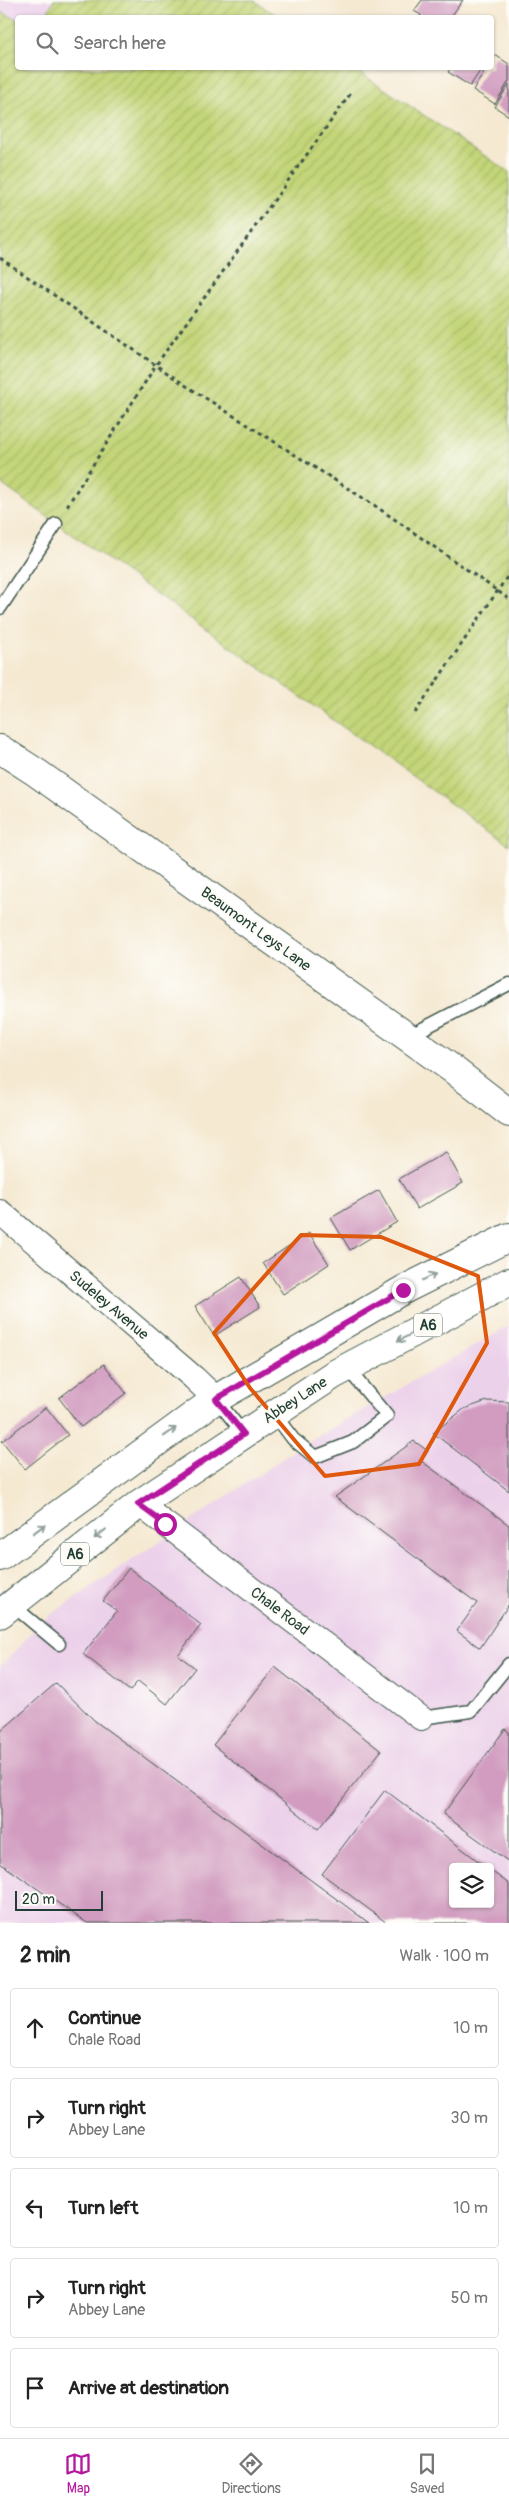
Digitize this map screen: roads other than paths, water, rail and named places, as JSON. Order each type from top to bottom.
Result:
[{"type":"main road","name":"Beaumont Leys Lane","points":[[0,749],[37,773],[407,1037],[509,1113]]},
{"type":"main road","points":[[0,1557],[216,1399],[403,1290],[509,1237]]},
{"type":"main road","name":"Abbey Lane","points":[[5,1609],[138,1504],[274,1414],[347,1368],[509,1282]]},
{"type":"street","name":"Sudeley Avenue","points":[[0,1212],[216,1399]]},
{"type":"street","name":"Chale Road","points":[[138,1504],[421,1718]]},
{"type":"lane","points":[[0,608],[56,524]]},
{"type":"lane","points":[[407,1037],[509,984]]},
{"type":"lane","points":[[274,1414],[294,1439],[315,1457],[353,1442],[387,1416],[347,1368]]},
{"type":"lane","points":[[216,1399],[244,1434]]},
{"type":"lane","points":[[5,1609],[58,1644]]},
{"type":"lane","points":[[421,1718],[471,1711],[509,1664]]}]
